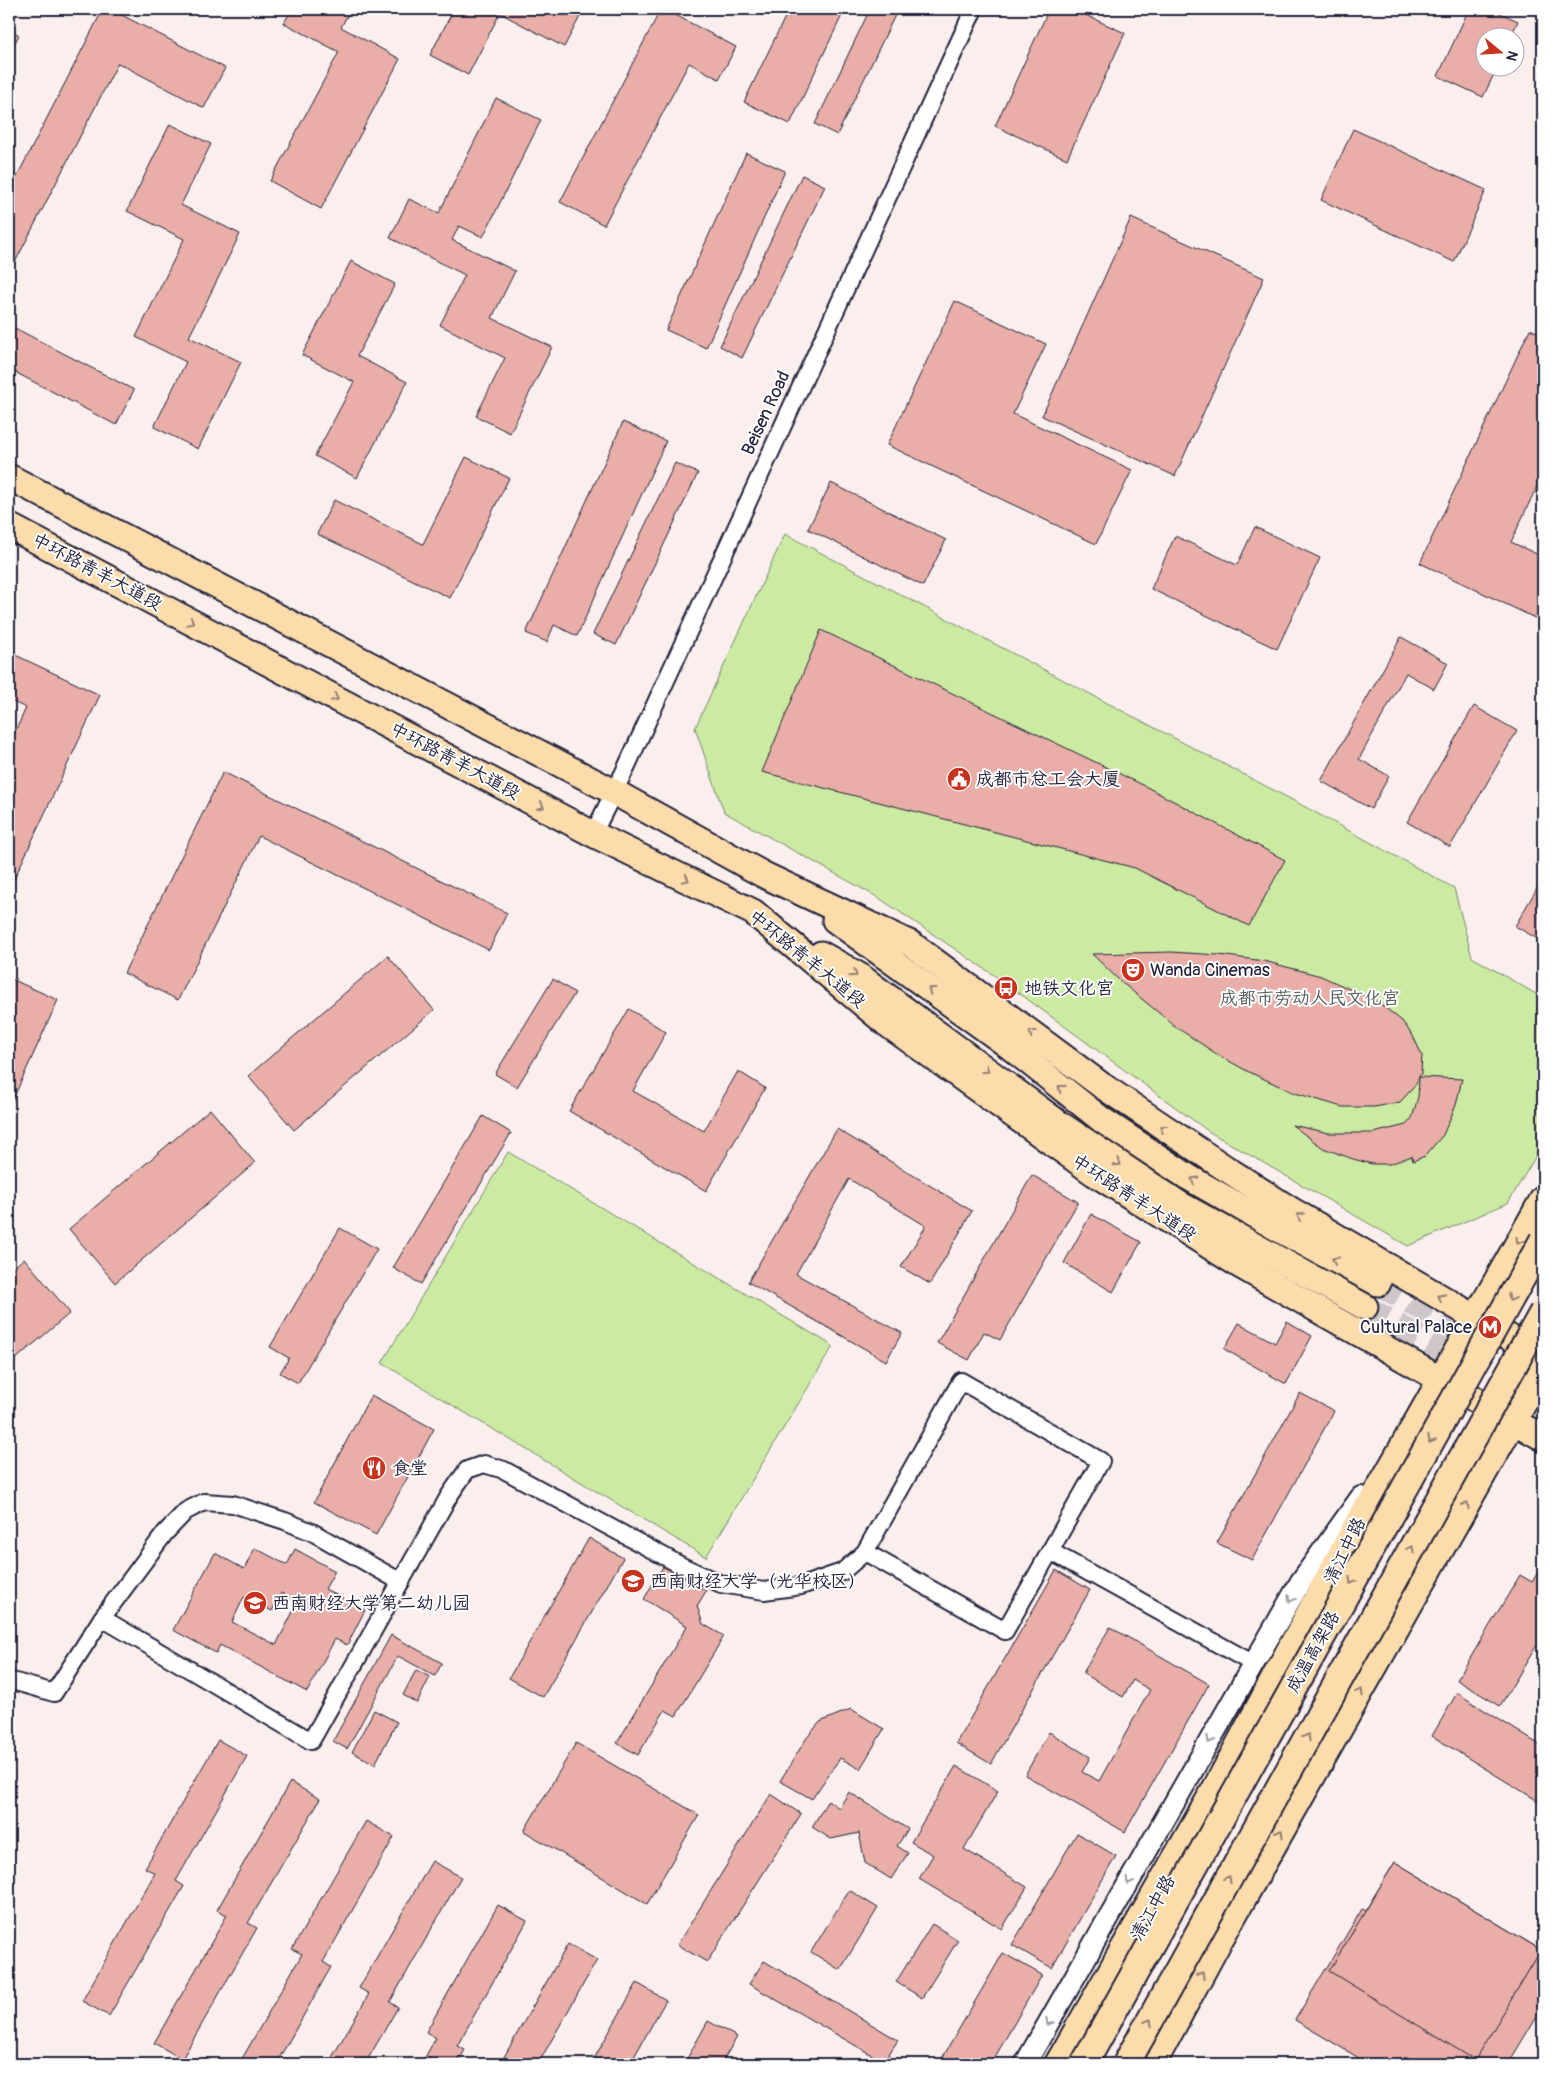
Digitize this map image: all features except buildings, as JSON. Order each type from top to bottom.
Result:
[{"type":"highway","name":"成温高架路","points":[[1084,2064],[1543,1240]]},
{"type":"highway","name":"成温高架路","points":[[1126,2064],[1543,1312]]},
{"type":"highway","points":[[1058,2064],[1216,1788],[1365,1510]]},
{"type":"main road","points":[[9,477],[614,792],[802,896],[1009,1046],[1102,1120],[1188,1177],[1378,1283]]},
{"type":"main road","name":"中环路青羊大道段","points":[[9,526],[593,834],[753,912],[886,1022],[1094,1173],[1240,1266],[1543,1438]]},
{"type":"main road","points":[[764,875],[911,944],[1163,1128],[1291,1210],[1543,1357]]},
{"type":"main road","points":[[753,912],[858,975],[1061,1125],[1179,1204],[1365,1307]]},
{"type":"main road","name":"清江中路","points":[[1064,2064],[1294,1657],[1365,1510],[1543,1198]]},
{"type":"main road","points":[[1153,2064],[1217,1945],[1543,1369]]},
{"type":"street","name":"Beisen Road","points":[[593,834],[974,9]]},
{"type":"street","points":[[102,1618],[311,1741],[449,1496],[467,1470],[484,1464],[504,1470],[682,1566],[721,1584],[764,1591],[801,1586],[842,1572],[865,1552],[961,1381],[1101,1461],[1005,1631],[865,1552]]},
{"type":"street","points":[[1025,2064],[1301,1581],[1419,1416]]},
{"type":"street","points":[[9,1680],[54,1693],[102,1618],[165,1533],[186,1511],[204,1502],[233,1504],[285,1521],[312,1532],[401,1582]]},
{"type":"street","points":[[1050,1551],[1254,1664]]},
{"type":"green space","name":"成都市劳动人民文化宫","points":[[785,534],[1298,803],[1454,888],[1472,957],[1543,998],[1543,1144],[1508,1203],[1408,1246],[1208,1131],[1001,980],[879,898],[724,812],[695,728]]},
{"type":"green space","points":[[508,1152],[833,1346],[706,1557],[382,1363]]},
{"type":"tunnel","points":[[1378,1283],[1543,1378]]},
{"type":"tunnel","points":[[1365,1307],[1543,1408]]},
{"type":"place","name":"成都市总工会大厦","points":[[959,779]]},
{"type":"place","name":"Wanda Cinemas","points":[[1133,970]]},
{"type":"place","name":"地铁文化宫","points":[[1006,988]]},
{"type":"place","name":"Cultural Palace","points":[[1490,1327]]},
{"type":"place","name":"食堂","points":[[374,1468]]},
{"type":"place","name":"西南财经大学（光华校区）","points":[[633,1581]]},
{"type":"place","name":"西南财经大学第二幼儿园","points":[[255,1603]]}]
